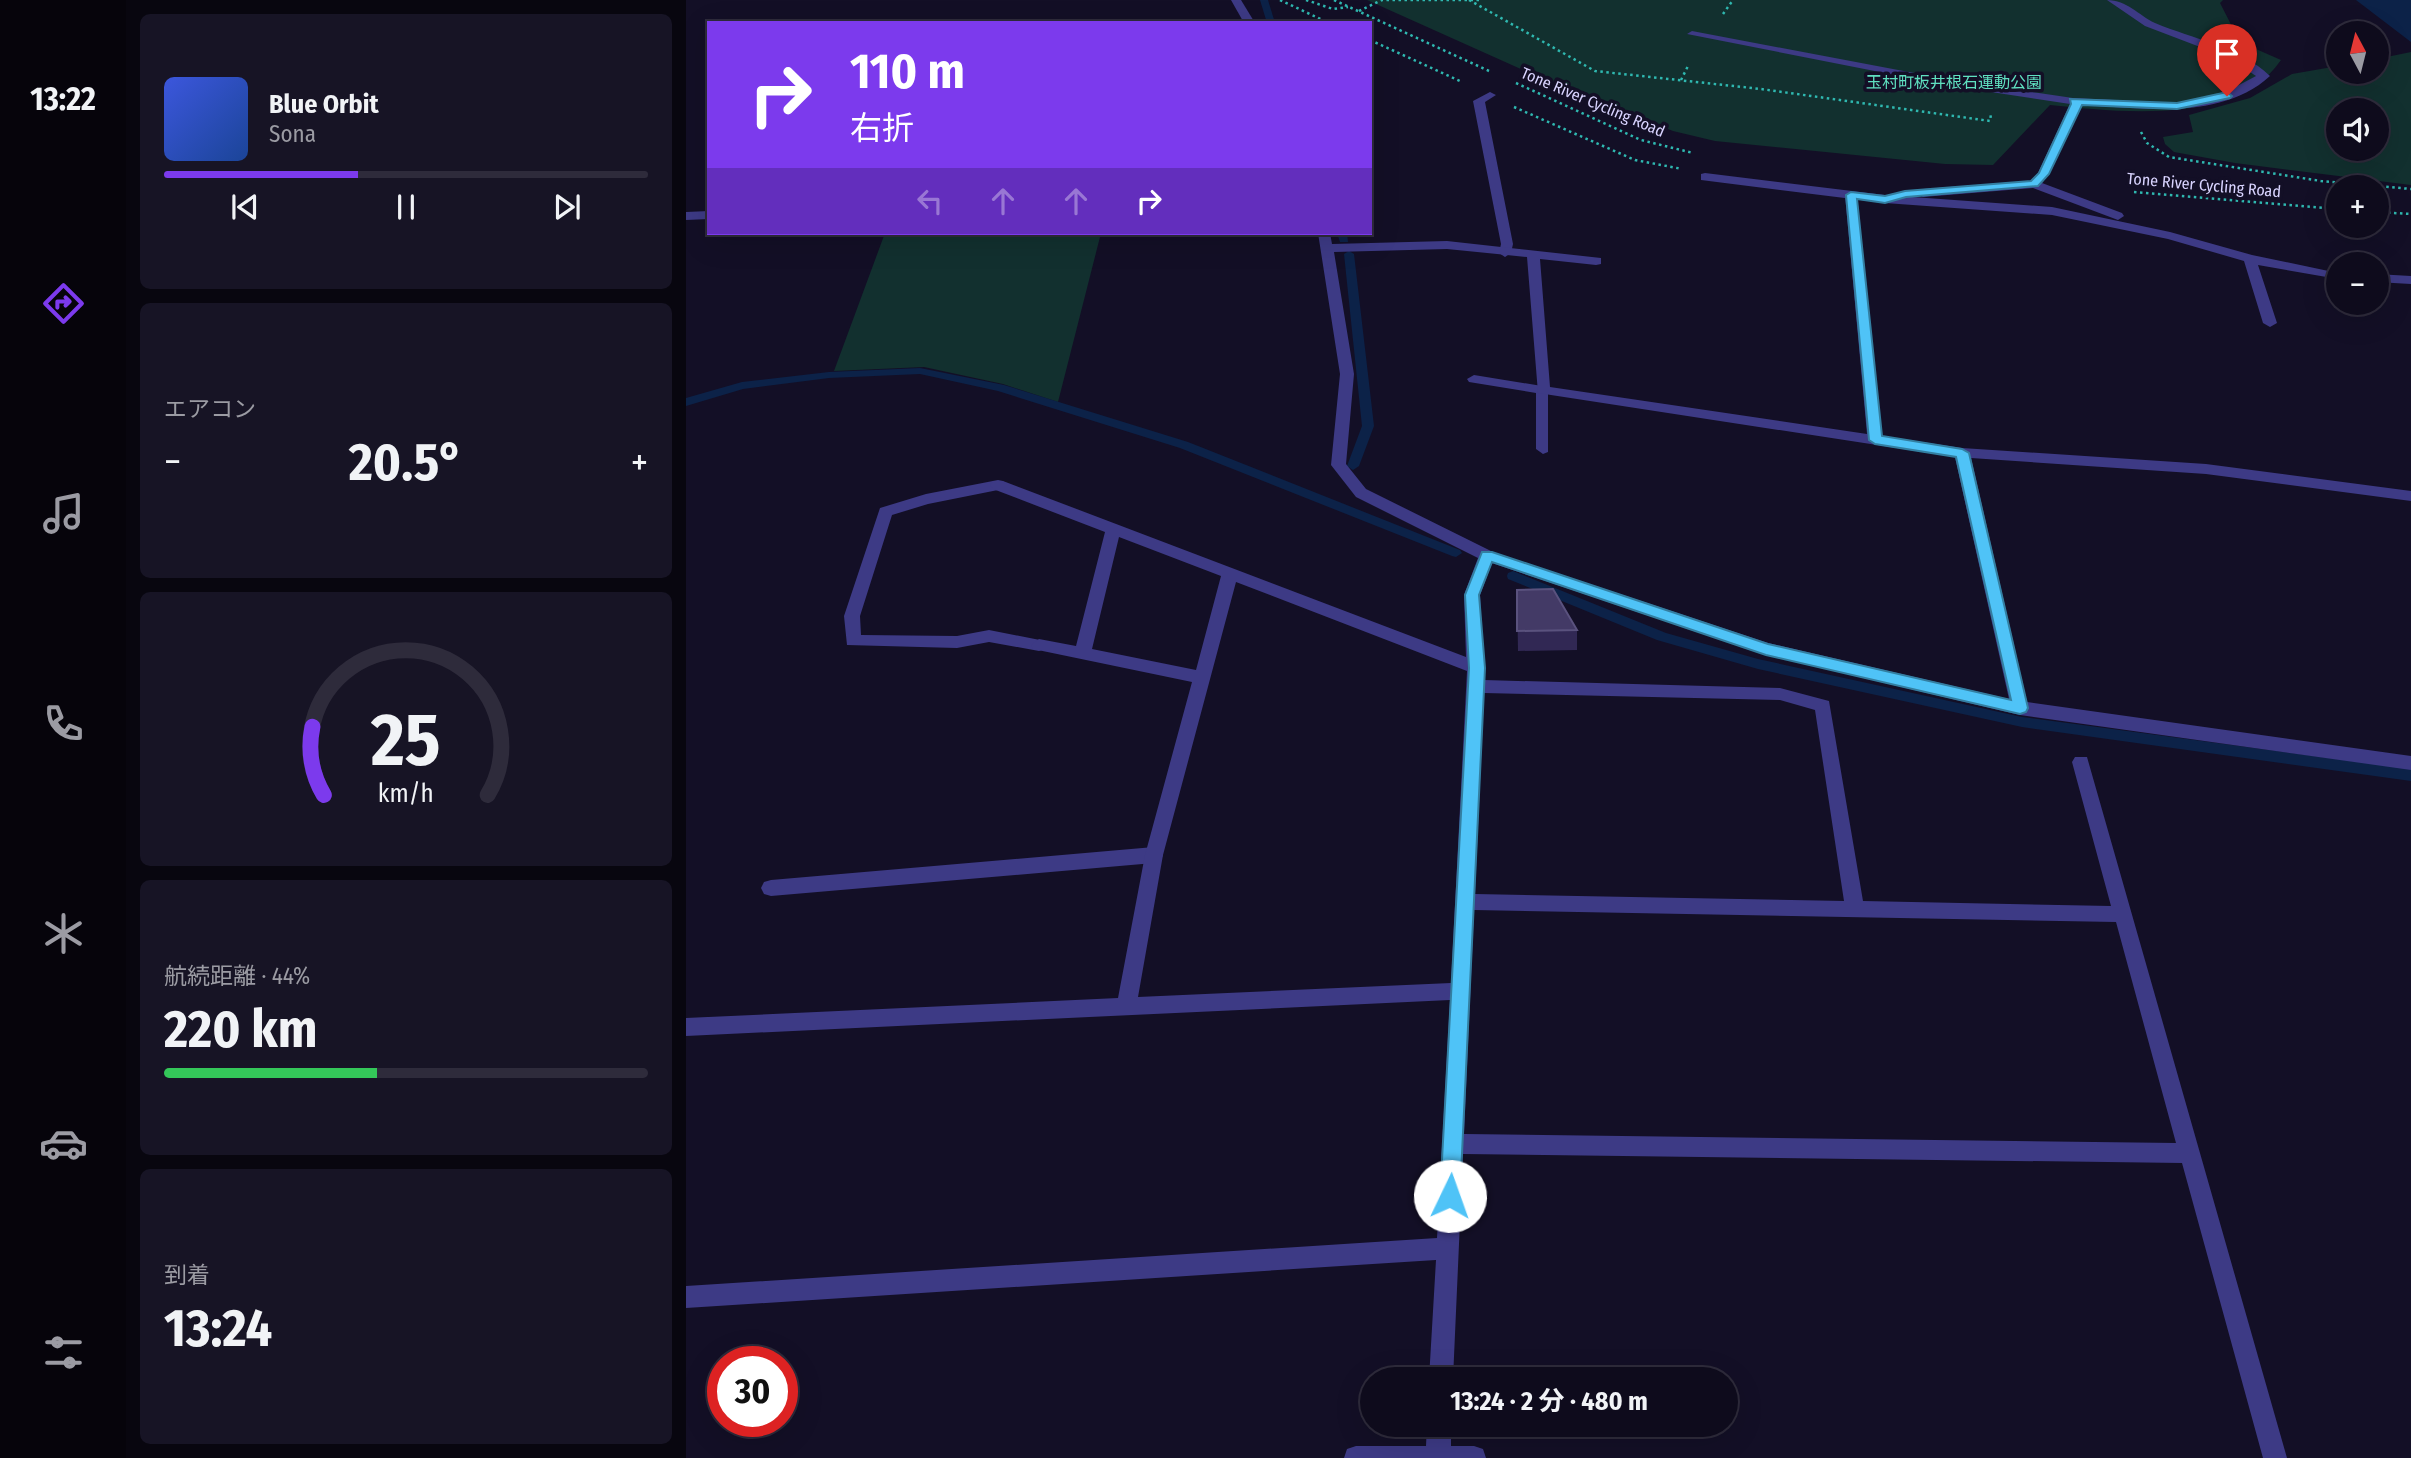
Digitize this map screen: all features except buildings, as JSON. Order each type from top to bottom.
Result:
[{"type":"street","points":[[1236,0],[1249,21]]},
{"type":"street","points":[[1692,34],[1951,83],[2073,101],[2177,106],[2227,96],[2264,76],[2233,56],[2149,24],[2112,0]]},
{"type":"street","points":[[1490,95],[1479,101],[1507,244],[1506,253]]},
{"type":"street","points":[[2034,184],[2043,174],[2077,104],[2073,101]]},
{"type":"street","points":[[1705,177],[1885,199],[2052,211],[2169,236],[2250,259],[2326,274]]},
{"type":"street","points":[[1885,199],[1905,194],[2034,184],[2169,236]]},
{"type":"street","points":[[1851,195],[1875,440]]},
{"type":"street","points":[[686,216],[707,215]]},
{"type":"street","points":[[1325,235],[1347,374],[1338,465],[1361,493],[1487,555],[1766,649],[2020,708],[2411,763]]},
{"type":"street","points":[[1328,248],[1447,245],[1596,261]]},
{"type":"street","points":[[1532,255],[1544,390],[1543,449]]},
{"type":"street","points":[[2250,259],[2270,323]]},
{"type":"street","points":[[2389,279],[2411,280]]},
{"type":"street","points":[[1474,379],[1962,453],[2206,469],[2411,496]]},
{"type":"street","points":[[1962,453],[2020,708]]},
{"type":"street","points":[[1201,677],[989,636],[957,642],[853,642],[852,616],[885,512],[926,499],[998,485],[1230,575],[1476,677],[1780,694],[1823,706],[1855,909]]},
{"type":"street","points":[[1082,654],[1113,529]]},
{"type":"street","points":[[1442,1367],[1476,677],[1472,595],[1487,555]]},
{"type":"street","points":[[1127,1005],[1154,855],[1230,575]]},
{"type":"street","points":[[2081,762],[2276,1458]]},
{"type":"street","points":[[771,888],[1154,855]]},
{"type":"street","points":[[1465,902],[2123,914]]},
{"type":"street","points":[[686,1027],[1461,991]]},
{"type":"street","points":[[1453,1143],[2190,1153]]},
{"type":"street","points":[[686,1297],[1447,1248]]},
{"type":"street","points":[[1438,1457],[1439,1437]]},
{"type":"street","points":[[1367,1457],[1474,1458]]},
{"type":"path","points":[[1280,0],[1325,21]]},
{"type":"path","points":[[1306,0],[1333,9],[1349,7]]},
{"type":"path","name":"Tone River Cycling Road","points":[[1334,0],[1494,73]]},
{"type":"path","points":[[1358,11],[1382,0],[1480,0]]},
{"type":"path","points":[[1470,1],[1595,71],[1990,121]]},
{"type":"path","points":[[1372,41],[1562,130],[1635,160],[1705,177]]},
{"type":"path","points":[[1681,80],[1689,64]]},
{"type":"path","name":"Tone River Cycling Road","points":[[1506,78],[1642,140],[1694,154]]},
{"type":"path","points":[[2116,103],[2135,120],[2147,143],[2169,157],[2321,181],[2411,189]]},
{"type":"path","name":"Tone River Cycling Road","points":[[2121,191],[2326,208]]},
{"type":"path","points":[[2389,213],[2411,214]]},
{"type":"green space","name":"玉村町板井根石運動公園","points":[[1367,0],[2223,0],[2220,3],[2240,42],[2281,60],[2261,81],[2236,96],[2207,105],[2142,111],[2050,105],[1993,165],[1945,164],[1715,141],[1673,131],[1523,70]]},
{"type":"green space","points":[[2411,52],[2411,185],[2389,182],[2389,175],[2331,175],[2235,163],[2174,152],[2165,144],[2163,137],[2193,132],[2189,115],[2250,98],[2292,74],[2326,68],[2326,84],[2389,84],[2389,57]]},
{"type":"green space","points":[[884,235],[1100,235],[1058,402],[1003,384],[924,367],[834,371]]},
{"type":"water","points":[[2356,0],[2411,0],[2411,42],[2389,25],[2389,21],[2384,21]]},
{"type":"waterway","points":[[1264,0],[1270,21]]},
{"type":"waterway","points":[[1343,235],[1344,240]]},
{"type":"waterway","points":[[1349,254],[1368,426],[1353,466]]},
{"type":"waterway","points":[[686,402],[742,386],[829,375],[920,371],[1000,388],[1184,445],[1456,553]]},
{"type":"waterway","points":[[1513,576],[1662,637],[1758,664],[2022,722],[2411,775]]},
{"type":"route","points":[[1450,1196],[1477,668],[1472,595],[1487,555],[1766,649],[2020,708],[1962,453],[1875,440],[1851,195],[1885,199],[1905,194],[2034,184],[2043,174],[2077,104],[2073,101],[2177,106],[2227,96]]}]
